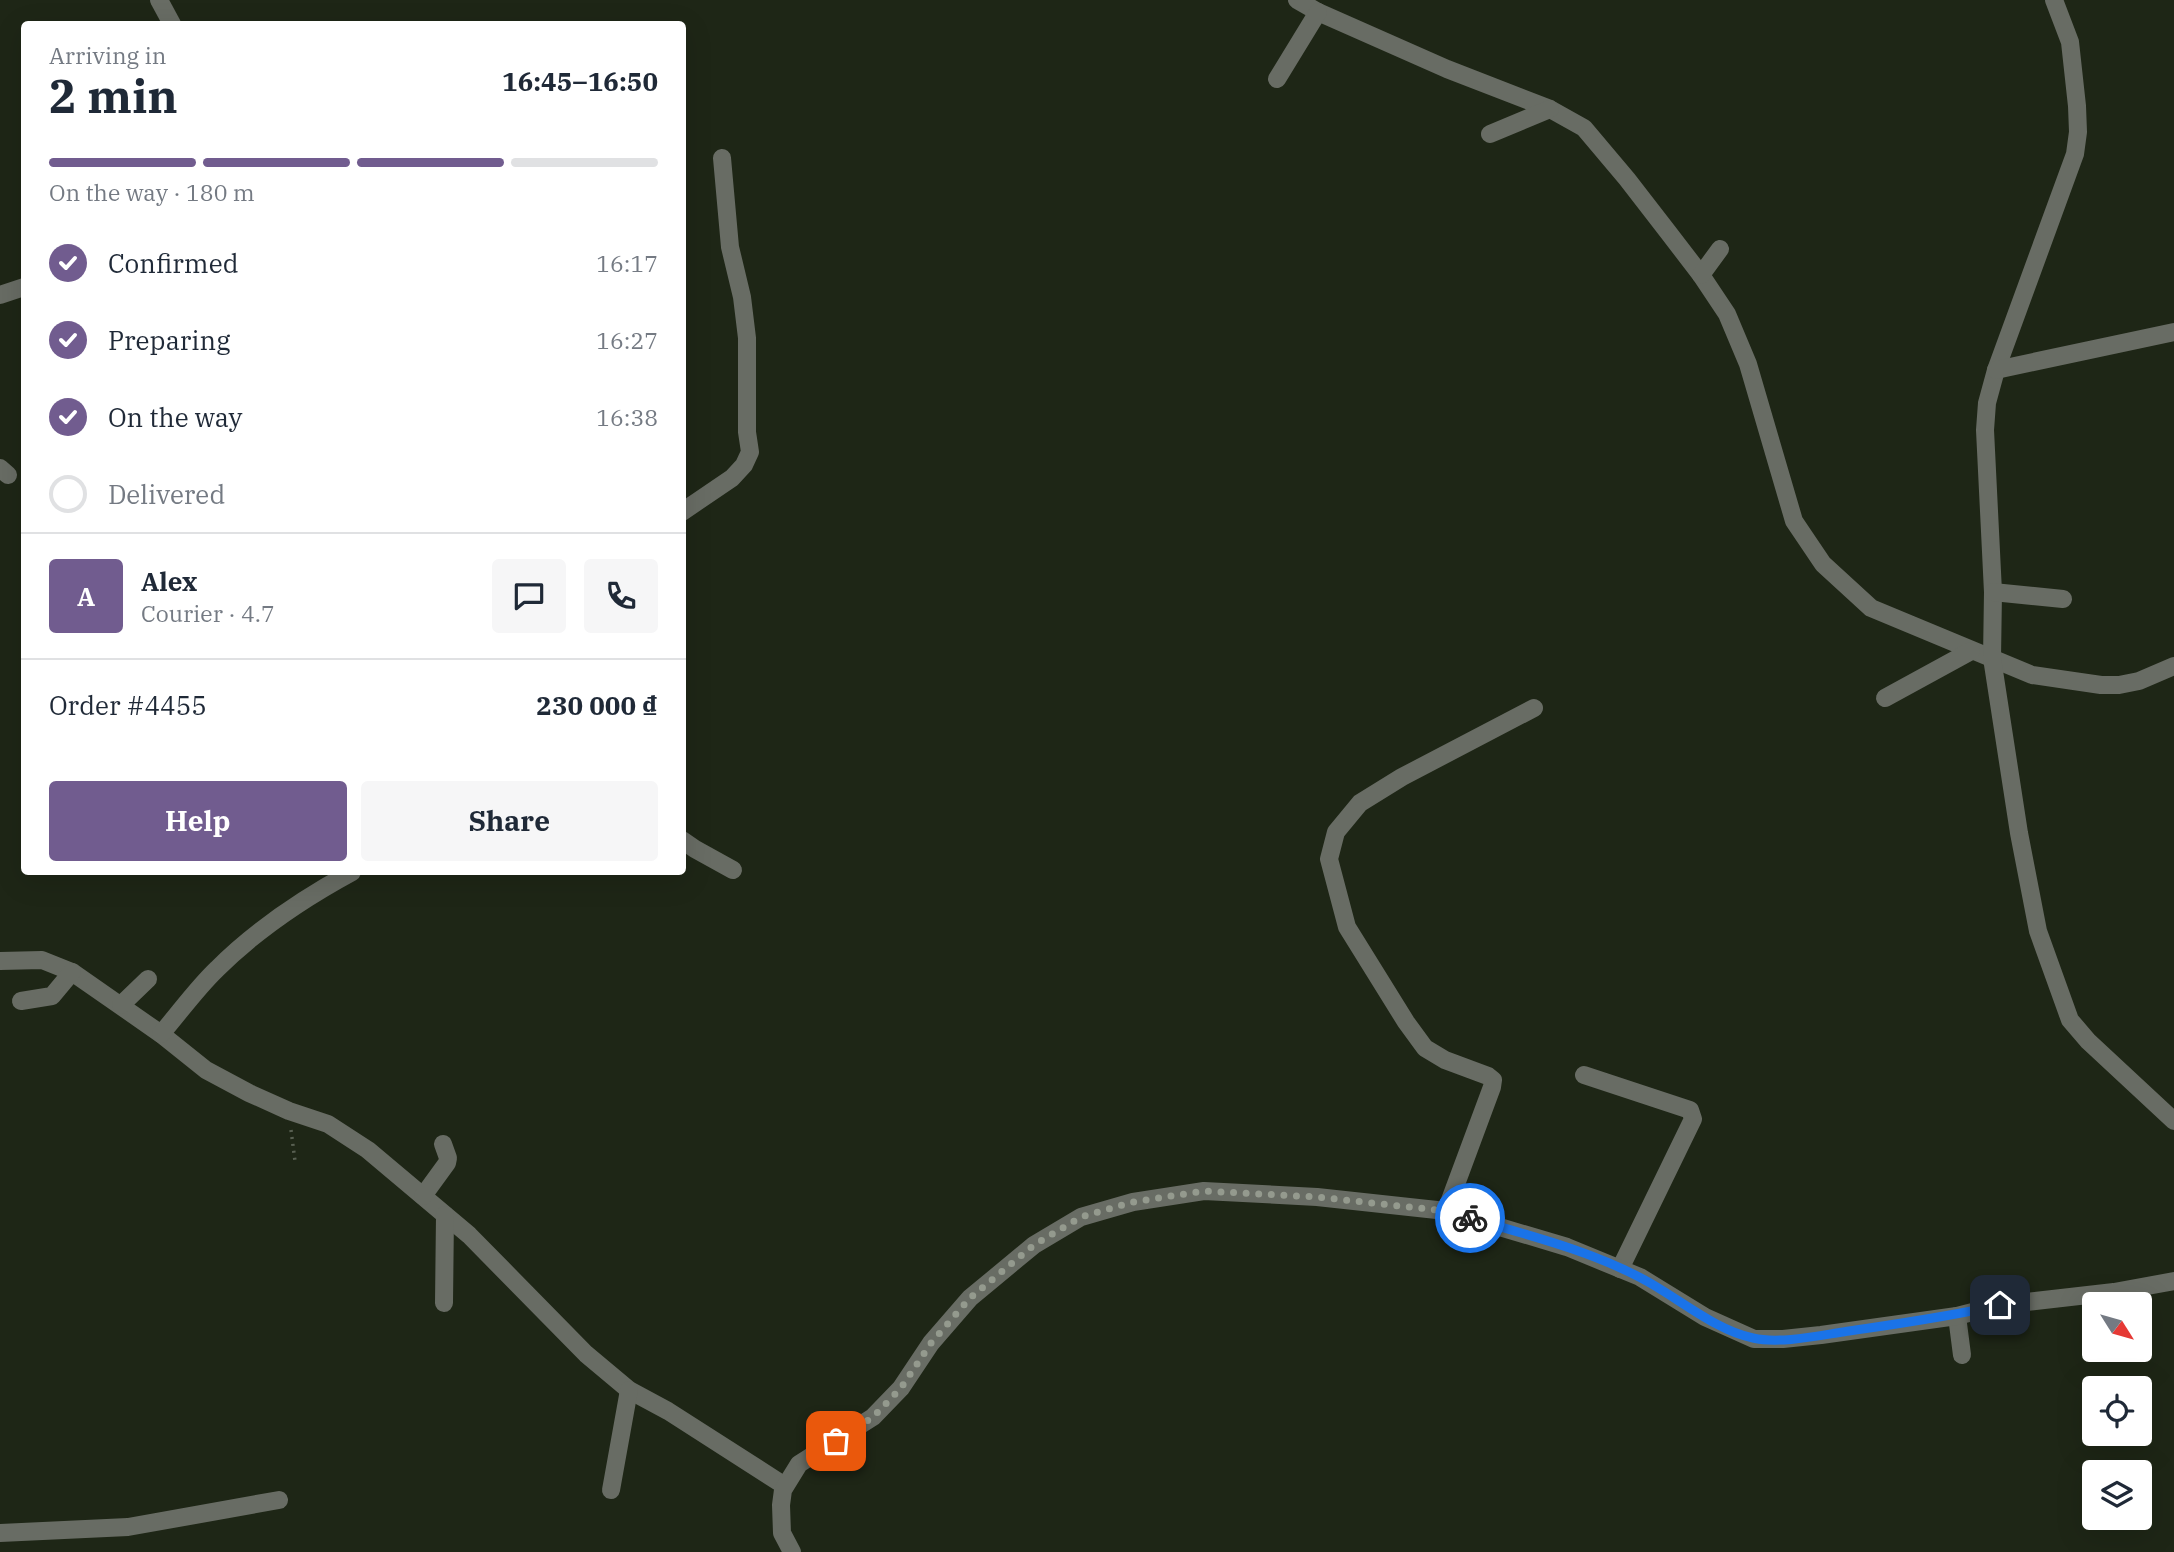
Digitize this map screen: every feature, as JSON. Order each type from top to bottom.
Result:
[{"type":"street","points":[[159,0],[170,21]]},
{"type":"street","points":[[1297,0],[1318,12],[1447,69],[1550,109],[1584,128],[1701,275],[1727,314],[1748,364],[1794,521],[1823,564],[1871,608],[2032,675],[2119,685],[2138,681],[2174,666]]},
{"type":"street","points":[[2054,0],[2070,43],[2078,132],[2075,154],[1996,370],[1987,404],[1985,430],[1993,592],[1992,658],[2038,932],[2064,1007],[2070,1020],[2088,1041],[2174,1121]]},
{"type":"street","points":[[1277,79],[1318,12]]},
{"type":"street","points":[[1490,134],[1550,109]]},
{"type":"street","points":[[686,509],[732,478],[744,465],[750,452],[747,432],[747,338],[742,297],[730,247],[722,158]]},
{"type":"street","points":[[1701,275],[1720,249]]},
{"type":"street","points":[[0,295],[21,292]]},
{"type":"street","points":[[1996,370],[2174,332]]},
{"type":"street","points":[[1993,592],[2063,599]]},
{"type":"street","points":[[1885,698],[1971,651]]},
{"type":"street","points":[[1446,1211],[1493,1080],[1445,1060],[1425,1048],[1412,1031],[1347,927],[1329,859],[1336,832],[1360,803],[1402,777],[1534,708]]},
{"type":"street","points":[[686,842],[733,870]]},
{"type":"street","points":[[161,1034],[217,969],[301,901],[344,875]]},
{"type":"street","points":[[0,961],[41,960],[72,972],[161,1034],[206,1070],[289,1111],[328,1124],[368,1150],[469,1235],[586,1354],[629,1390],[668,1410],[785,1486]]},
{"type":"street","points":[[21,1001],[51,996],[72,972]]},
{"type":"street","points":[[121,1005],[148,979]]},
{"type":"street","points":[[1584,1075],[1690,1110],[1693,1116],[1620,1269]]},
{"type":"street","points":[[423,1196],[447,1163],[443,1144]]},
{"type":"street","points":[[792,1552],[782,1533],[781,1505],[783,1490],[799,1464],[873,1417],[901,1388],[931,1343],[970,1298],[1034,1245],[1081,1217],[1133,1202],[1204,1191],[1317,1197],[1446,1211],[1567,1247],[1640,1277],[1705,1317],[1754,1339],[1821,1335],[1957,1315],[2000,1305],[2082,1300]]},
{"type":"street","points":[[444,1303],[445,1215]]},
{"type":"street","points":[[2135,1292],[2174,1281]]},
{"type":"street","points":[[1957,1315],[1962,1355]]},
{"type":"street","points":[[611,1490],[629,1390]]},
{"type":"street","points":[[0,1533],[128,1527],[279,1500]]},
{"type":"path","points":[[289,1111],[295,1161]]},
{"type":"way so far","points":[[836,1441],[873,1417],[901,1388],[931,1343],[970,1298],[1034,1245],[1081,1217],[1133,1202],[1204,1191],[1317,1197],[1446,1211],[1470,1218]]},
{"type":"route","points":[[1470,1218],[1567,1247],[1640,1277],[1705,1317],[1754,1339],[1821,1335],[1957,1315],[2000,1305]]}]
